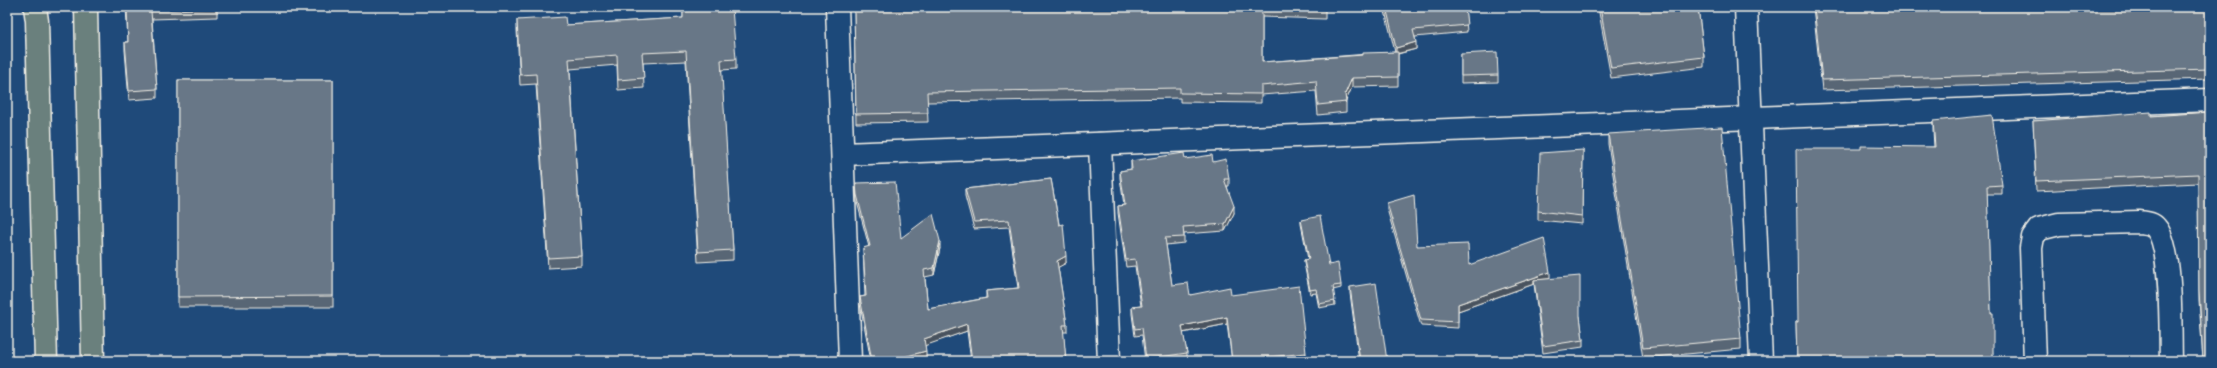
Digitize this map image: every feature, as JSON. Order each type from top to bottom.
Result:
[{"type":"main road","points":[[87,9],[93,361]]},
{"type":"main road","points":[[34,12],[46,361]]},
{"type":"street","points":[[837,7],[850,361]]},
{"type":"street","points":[[1746,7],[1761,361]]},
{"type":"street","points":[[843,154],[2210,100]]},
{"type":"street","points":[[1100,144],[1109,361]]},
{"type":"street","points":[[2035,361],[2031,248],[2033,237],[2039,229],[2046,226],[2140,222],[2149,223],[2156,227],[2161,234],[2167,254],[2171,361]]},
{"type":"building","points":[[127,7],[217,8],[151,11],[157,89],[129,91],[125,42],[128,42]]},
{"type":"building","points":[[854,7],[1325,7],[1325,10],[1262,8],[1262,62],[1363,55],[1363,53],[1398,52],[1398,77],[1352,78],[1345,94],[1346,102],[1318,105],[1316,81],[1261,86],[1261,94],[1180,93],[1180,88],[927,92],[928,113],[856,114]]},
{"type":"building","points":[[1386,7],[1465,7],[1467,25],[1413,30],[1416,42],[1396,48]]},
{"type":"building","points":[[1600,7],[1698,7],[1704,57],[1611,68]]},
{"type":"building","points":[[1814,7],[2210,7],[2210,69],[1822,80]]},
{"type":"building","points":[[732,8],[736,59],[721,60],[733,250],[698,252],[686,51],[642,53],[644,78],[618,80],[617,55],[569,59],[582,256],[548,258],[536,74],[520,75],[517,20],[565,17],[566,25],[683,18],[683,11]]},
{"type":"building","points":[[1497,52],[1498,75],[1461,76],[1461,54]]},
{"type":"building","points":[[178,80],[333,80],[333,296],[178,297]]},
{"type":"building","points":[[2151,112],[2151,116],[2210,112],[2210,361],[2203,361],[2199,290],[2198,174],[2036,181],[2033,121]]},
{"type":"building","points":[[1992,115],[2002,185],[1987,186],[1991,313],[1993,313],[1993,361],[1797,361],[1796,149],[1861,149],[1861,146],[1935,147],[1933,121]]},
{"type":"building","points":[[1722,127],[1741,339],[1643,348],[1608,134]]},
{"type":"building","points":[[1583,150],[1582,216],[1538,211],[1540,153]]},
{"type":"building","points":[[1184,153],[1185,159],[1212,155],[1213,162],[1226,159],[1229,179],[1224,179],[1234,206],[1225,224],[1183,227],[1184,237],[1165,238],[1172,285],[1188,283],[1190,295],[1230,287],[1231,295],[1299,286],[1306,353],[1232,361],[1227,317],[1182,326],[1187,353],[1146,359],[1142,328],[1135,329],[1132,307],[1142,306],[1135,259],[1126,260],[1118,206],[1125,205],[1120,171],[1132,169],[1131,161]]},
{"type":"building","points":[[1051,179],[1059,225],[1063,224],[1066,256],[1057,261],[1067,325],[1063,325],[1066,361],[972,361],[967,324],[924,339],[926,351],[900,358],[901,360],[872,361],[860,297],[866,296],[863,248],[870,246],[857,195],[856,183],[895,182],[901,238],[933,214],[940,241],[934,268],[924,270],[928,309],[987,298],[986,291],[1019,288],[1009,220],[974,222],[965,189]]},
{"type":"building","points":[[1414,195],[1417,246],[1468,244],[1469,265],[1544,238],[1550,272],[1458,304],[1458,322],[1421,320],[1387,203]]},
{"type":"building","points":[[1320,216],[1329,265],[1338,263],[1341,285],[1333,286],[1335,301],[1319,304],[1316,289],[1310,290],[1304,260],[1309,259],[1301,220]]},
{"type":"building","points":[[1580,276],[1580,316],[1583,340],[1543,346],[1534,280]]},
{"type":"building","points":[[1376,283],[1387,361],[1360,361],[1350,287]]}]
